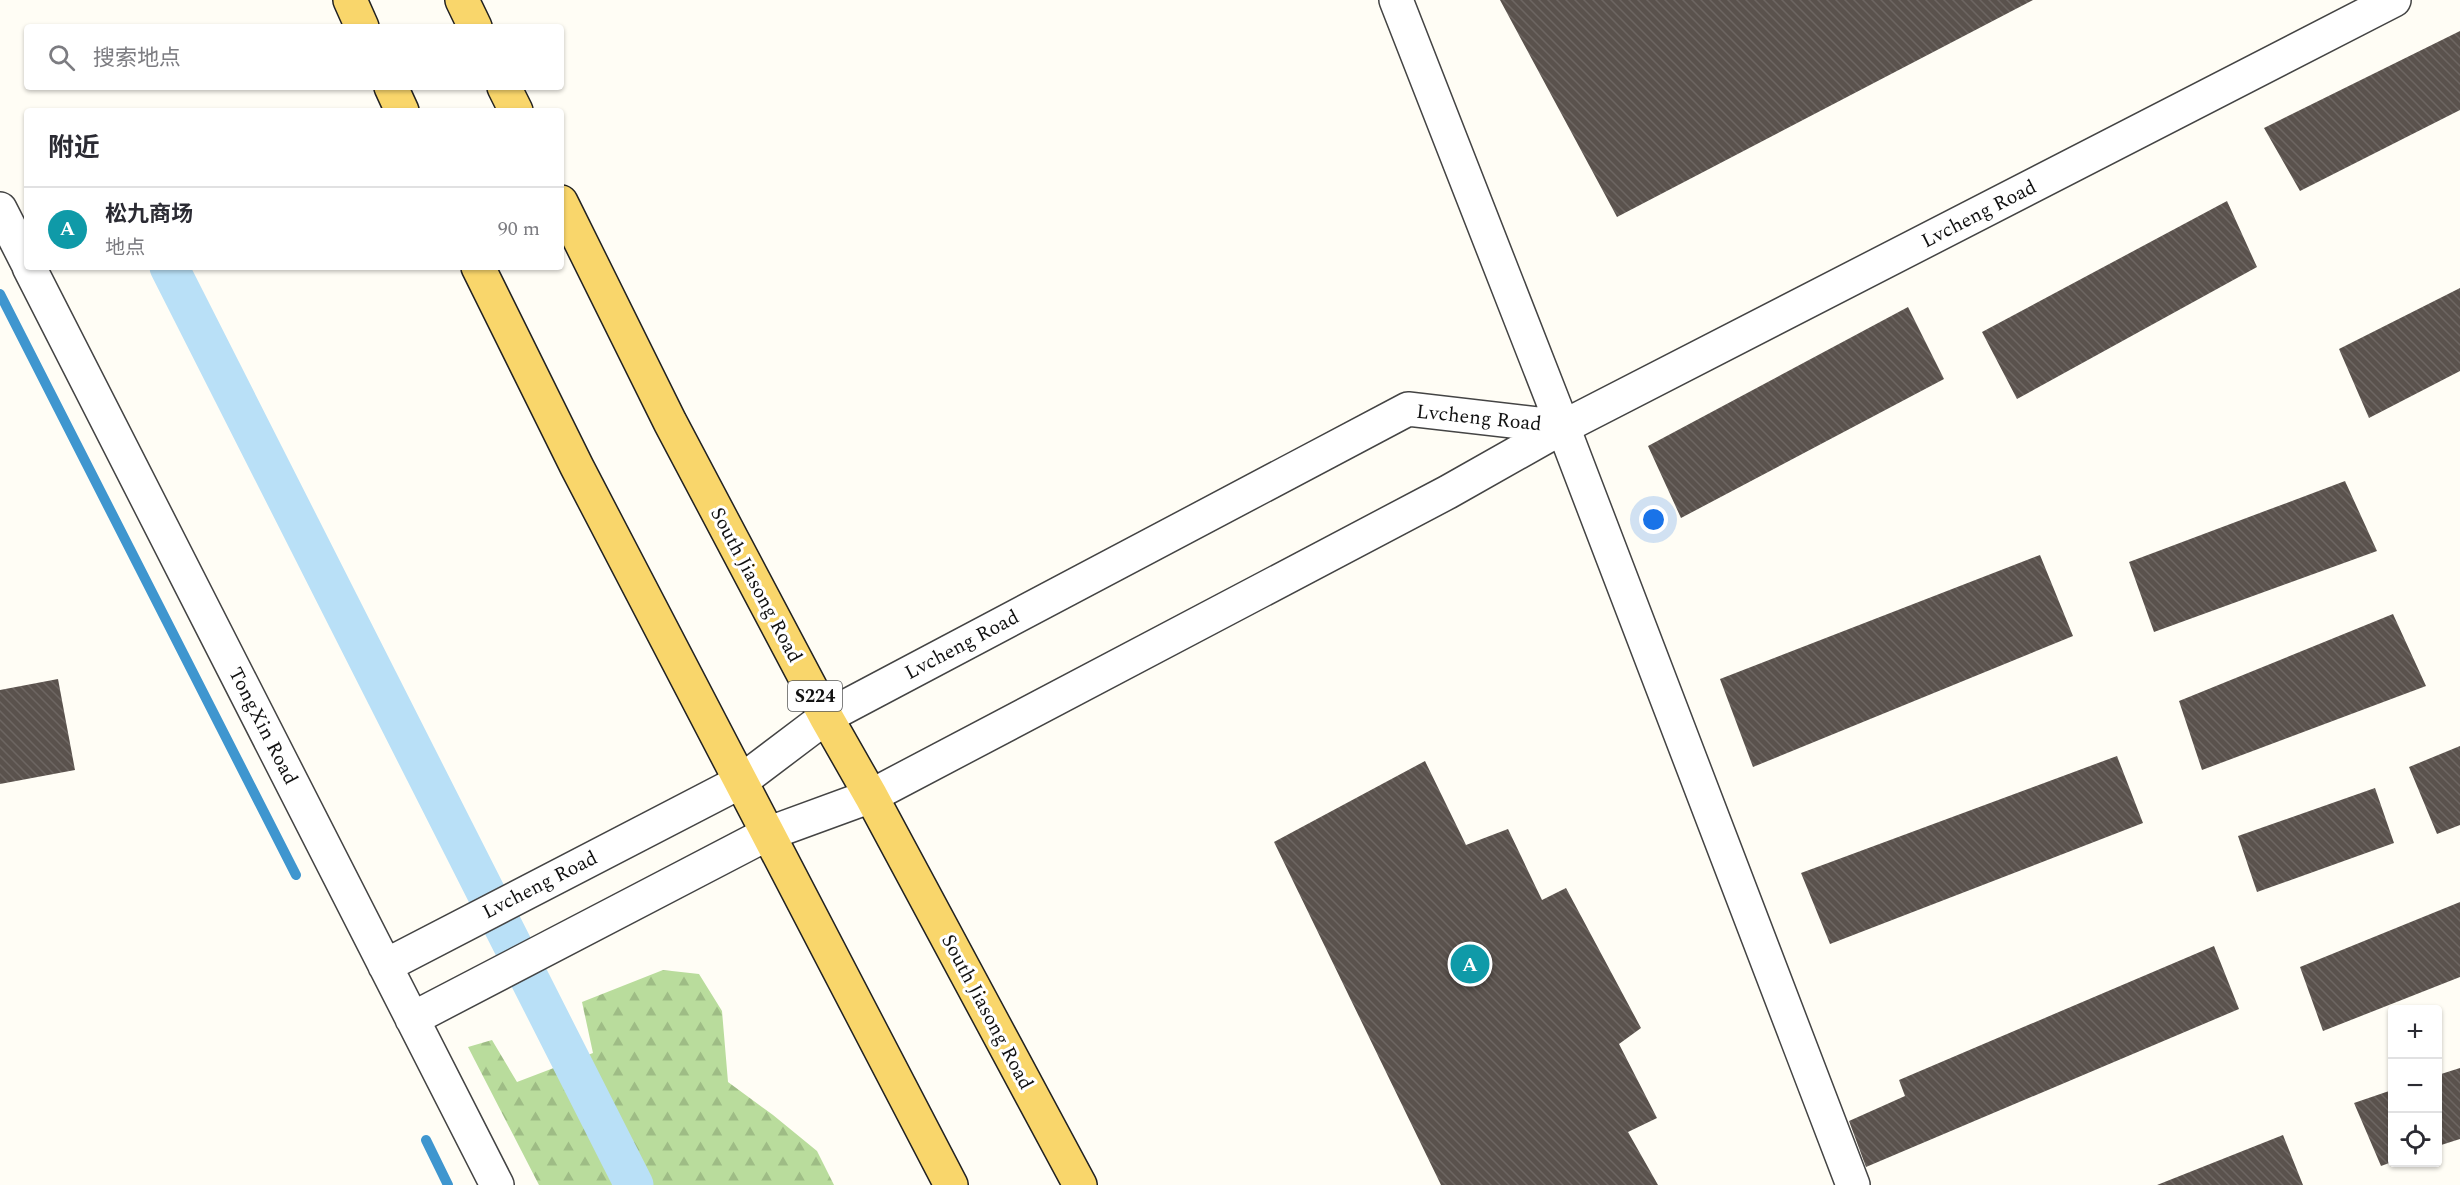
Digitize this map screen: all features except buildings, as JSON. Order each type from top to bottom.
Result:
[{"type":"main road","points":[[350,0],[361,24]]},
{"type":"main road","points":[[462,0],[474,24]]},
{"type":"main road","points":[[392,90],[400,108]]},
{"type":"main road","points":[[506,90],[514,108]]},
{"type":"main road","name":"South Jiasong Road","points":[[564,208],[670,422],[826,717],[871,796],[1080,1185]]},
{"type":"main road","points":[[479,270],[577,467],[951,1185]]},
{"type":"street","points":[[1396,0],[1563,427],[1853,1185]]},
{"type":"street","name":"Lvcheng Road","points":[[412,1019],[767,834],[871,796],[1448,492],[1563,427],[2394,0]]},
{"type":"street","points":[[0,209],[24,256]]},
{"type":"street","name":"TongXin Road","points":[[32,270],[497,1185]]},
{"type":"street","name":"Lvcheng Road","points":[[385,966],[740,782],[826,717],[1408,409],[1563,427]]},
{"type":"green space","points":[[663,970],[699,974],[722,1011],[728,1082],[817,1151],[834,1185],[539,1185],[468,1047],[492,1040],[517,1082],[593,1053],[582,1002]]},
{"type":"waterway","points":[[171,270],[634,1185]]},
{"type":"waterway","points":[[0,294],[296,875]]},
{"type":"waterway","points":[[426,1140],[448,1185]]},
{"type":"place","name":"松九商场","points":[[1470,964]]}]
